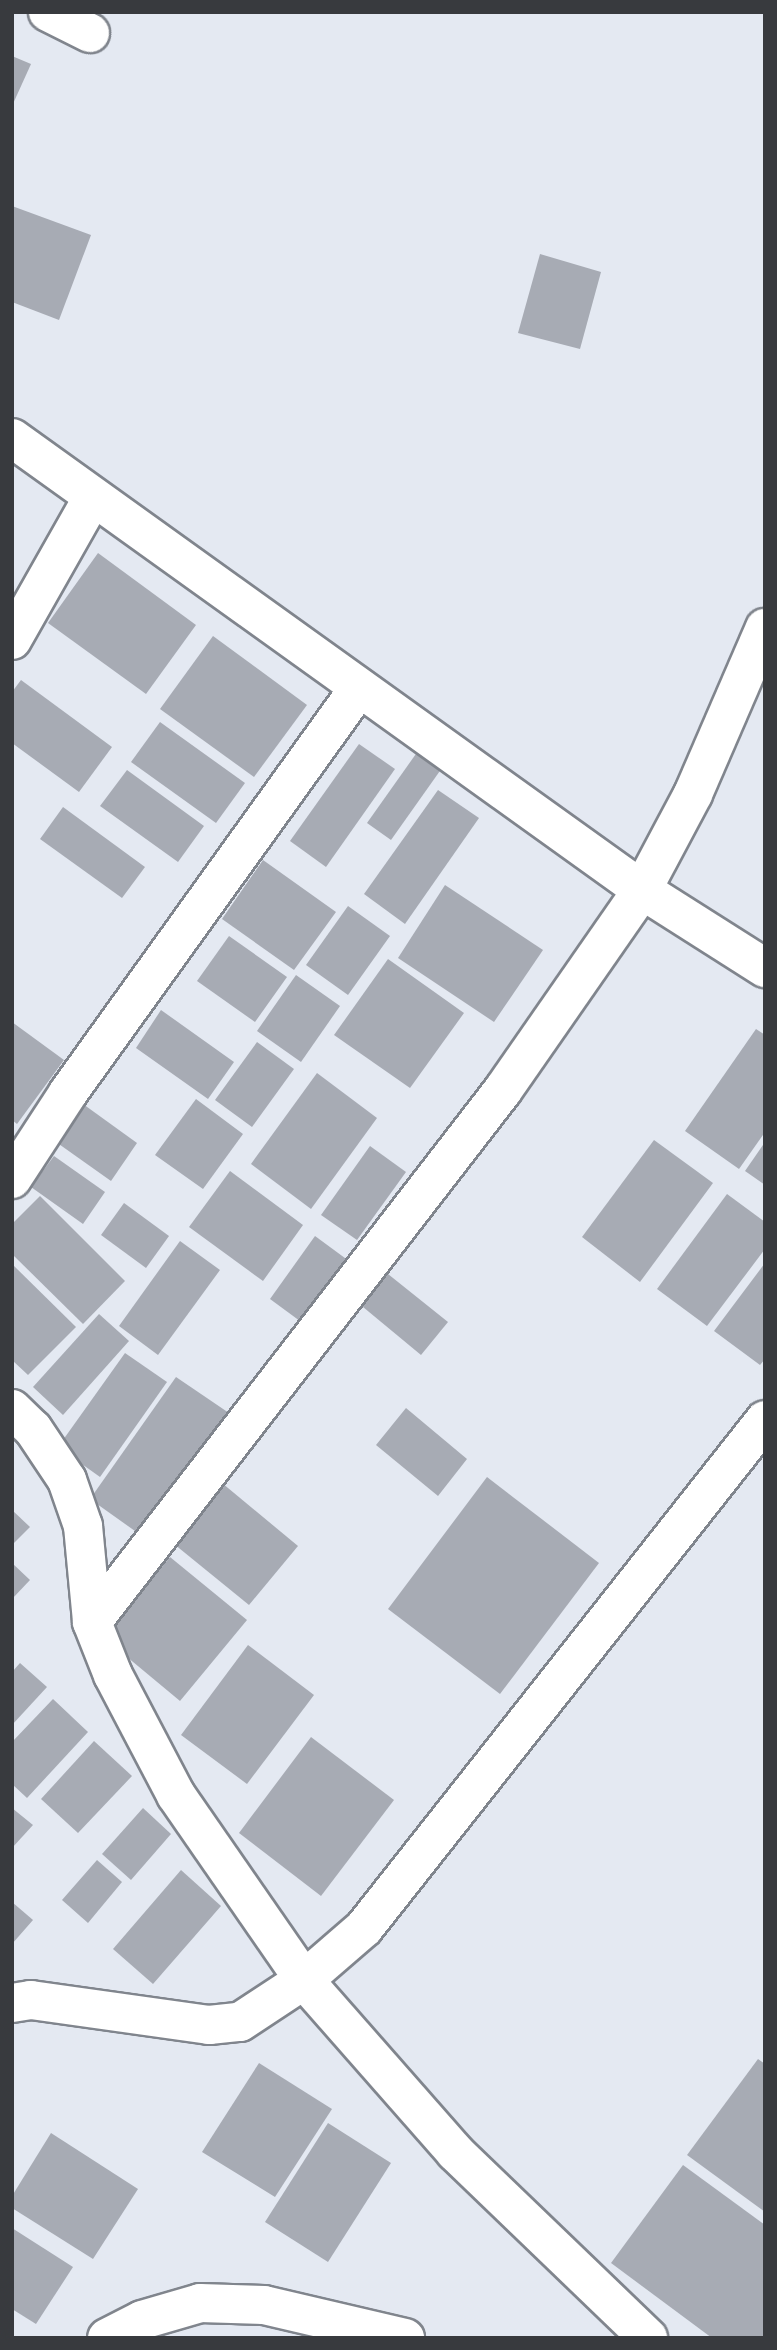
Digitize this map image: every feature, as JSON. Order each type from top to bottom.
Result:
[{"type":"street","points":[[48,12],[90,33]]},
{"type":"street","points":[[12,438],[642,890],[765,968]]},
{"type":"street","points":[[12,640],[93,496]]},
{"type":"street","points":[[92,1622],[503,1090],[642,890],[693,794],[765,628]]},
{"type":"street","points":[[12,1179],[68,1093],[359,688]]},
{"type":"street","points":[[12,1409],[33,1429],[67,1480],[83,1526],[92,1622],[113,1675],[176,1795],[304,1980],[455,2152],[648,2338]]},
{"type":"street","points":[[12,2003],[31,2000],[209,2025],[240,2022],[304,1980],[364,1928],[765,1420]]},
{"type":"street","points":[[107,2338],[142,2320],[200,2303],[264,2305],[405,2338]]},
{"type":"building","points":[[12,56],[31,64],[12,106]]},
{"type":"building","points":[[12,206],[91,235],[59,320],[12,302]]},
{"type":"building","points":[[540,254],[601,272],[580,349],[518,333]]},
{"type":"building","points":[[98,553],[196,625],[146,694],[48,623]]},
{"type":"building","points":[[213,636],[307,705],[254,777],[160,709]]},
{"type":"building","points":[[21,680],[112,747],[79,792],[12,743],[12,692]]},
{"type":"building","points":[[160,722],[245,783],[216,823],[131,762]]},
{"type":"building","points":[[359,744],[395,769],[326,867],[290,841]]},
{"type":"building","points":[[418,751],[442,768],[391,840],[367,823]]},
{"type":"building","points":[[127,770],[204,826],[178,862],[100,806]]},
{"type":"building","points":[[438,790],[479,818],[405,924],[364,894]]},
{"type":"building","points":[[63,807],[145,867],[122,898],[40,839]]},
{"type":"building","points":[[263,860],[336,912],[294,970],[222,919]]},
{"type":"building","points":[[445,885],[543,950],[494,1022],[398,958]]},
{"type":"building","points":[[348,906],[390,936],[348,995],[306,965]]},
{"type":"building","points":[[229,936],[287,977],[255,1022],[197,981]]},
{"type":"building","points":[[388,959],[464,1013],[410,1088],[334,1035]]},
{"type":"building","points":[[296,975],[340,1006],[301,1062],[257,1031]]},
{"type":"building","points":[[161,1010],[234,1062],[208,1099],[136,1048]]},
{"type":"building","points":[[12,1022],[64,1060],[17,1124],[12,1120]]},
{"type":"building","points":[[756,1029],[765,1035],[765,1132],[739,1169],[685,1131]]},
{"type":"building","points":[[257,1042],[294,1069],[252,1127],[215,1100]]},
{"type":"building","points":[[317,1073],[377,1118],[311,1209],[251,1164]]},
{"type":"building","points":[[196,1099],[243,1134],[203,1189],[155,1155]]},
{"type":"building","points":[[83,1104],[137,1143],[111,1181],[56,1142]]},
{"type":"building","points":[[654,1140],[713,1183],[640,1282],[582,1237]]},
{"type":"building","points":[[765,1142],[765,1185],[745,1171]]},
{"type":"building","points":[[370,1146],[406,1172],[357,1240],[321,1215]]},
{"type":"building","points":[[54,1156],[105,1192],[83,1224],[31,1187]]},
{"type":"building","points":[[230,1171],[303,1225],[263,1281],[189,1227]]},
{"type":"building","points":[[727,1194],[765,1222],[765,1249],[707,1326],[657,1289]]},
{"type":"building","points":[[40,1196],[125,1281],[83,1324],[12,1254],[12,1224]]},
{"type":"building","points":[[124,1203],[169,1236],[146,1268],[101,1235]]},
{"type":"building","points":[[315,1236],[349,1261],[304,1324],[270,1299]]},
{"type":"building","points":[[180,1241],[220,1270],[158,1355],[119,1326]]},
{"type":"building","points":[[765,1263],[765,1359],[760,1365],[714,1331]]},
{"type":"building","points":[[12,1264],[76,1327],[28,1375],[12,1360]]},
{"type":"building","points":[[383,1270],[448,1322],[421,1355],[357,1302]]},
{"type":"building","points":[[99,1314],[129,1341],[63,1415],[33,1387]]},
{"type":"building","points":[[125,1353],[167,1382],[100,1477],[58,1447]]},
{"type":"building","points":[[176,1377],[229,1413],[142,1536],[90,1499]]},
{"type":"building","points":[[406,1408],[467,1459],[438,1496],[376,1445]]},
{"type":"building","points":[[487,1477],[599,1563],[500,1694],[388,1609]]},
{"type":"building","points":[[222,1483],[298,1546],[249,1605],[174,1544]]},
{"type":"building","points":[[12,1510],[30,1527],[12,1545]]},
{"type":"building","points":[[170,1557],[247,1620],[180,1701],[103,1637]]},
{"type":"building","points":[[12,1563],[30,1580],[12,1599]]},
{"type":"building","points":[[248,1645],[314,1695],[247,1784],[181,1735]]},
{"type":"building","points":[[20,1663],[47,1687],[12,1725],[12,1672]]},
{"type":"building","points":[[53,1699],[88,1732],[27,1798],[12,1784],[12,1742]]},
{"type":"building","points":[[311,1737],[394,1800],[321,1896],[239,1833]]},
{"type":"building","points":[[94,1741],[132,1776],[78,1833],[41,1799]]},
{"type":"building","points":[[12,1808],[33,1825],[12,1848]]},
{"type":"building","points":[[143,1808],[171,1834],[131,1880],[102,1854]]},
{"type":"building","points":[[97,1860],[122,1882],[88,1923],[62,1900]]},
{"type":"building","points":[[181,1870],[221,1906],[153,1984],[113,1949]]},
{"type":"building","points":[[12,1902],[33,1920],[12,1944]]},
{"type":"building","points":[[758,2059],[765,2064],[765,2212],[687,2155]]},
{"type":"building","points":[[259,2063],[332,2109],[275,2197],[202,2152]]},
{"type":"building","points":[[328,2123],[391,2163],[328,2262],[265,2222]]},
{"type":"building","points":[[51,2133],[138,2189],[93,2259],[12,2208],[12,2196]]},
{"type":"building","points":[[683,2165],[765,2225],[765,2338],[712,2338],[611,2263]]},
{"type":"building","points":[[12,2228],[73,2267],[36,2324],[12,2309]]}]
